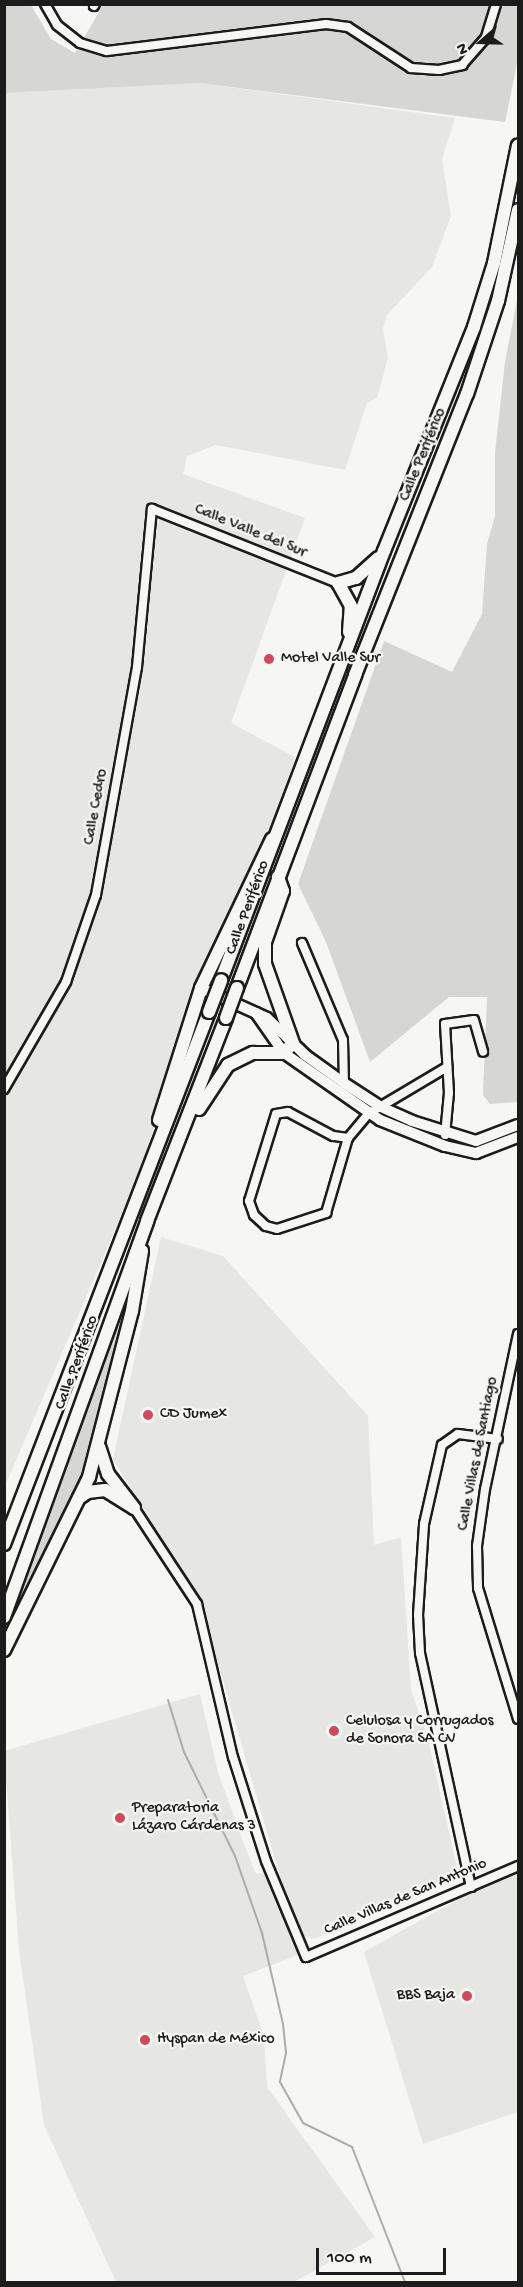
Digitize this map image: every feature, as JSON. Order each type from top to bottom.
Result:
[{"type":"highway","name":"Calle Periférico","points":[[4,1544],[147,1165],[282,825],[384,551],[485,296],[519,145]]},
{"type":"highway","name":"Calle Periférico","points":[[4,1617],[147,1221],[177,1150],[278,877],[470,385],[498,301],[519,210]]},
{"type":"highway","points":[[347,651],[351,606],[338,583],[364,574],[384,551]]},
{"type":"highway","points":[[147,1165],[164,1099],[201,988],[262,852],[282,825]]},
{"type":"highway","points":[[177,1150],[217,1076],[228,1065],[253,1053],[284,1053],[293,1043],[265,964],[265,942],[283,891],[278,877]]},
{"type":"highway","points":[[4,1650],[79,1498],[99,1440],[132,1311],[147,1221]]},
{"type":"highway","points":[[99,1440],[108,1474],[134,1508]]},
{"type":"highway","points":[[79,1498],[88,1492],[105,1490],[134,1508]]},
{"type":"main road","points":[[201,988],[277,1025],[293,1043],[344,1083],[381,1107],[446,1135],[484,1140],[519,1125]]},
{"type":"main road","points":[[256,1013],[284,1053],[368,1114],[460,1151],[486,1152],[519,1137]]},
{"type":"street","points":[[45,4],[57,25],[80,43],[107,51],[326,24],[348,27],[411,68],[439,70],[462,65],[486,37],[496,4]]},
{"type":"street","name":"Calle Valle del Sur","points":[[152,509],[338,583]]},
{"type":"street","name":"Calle Cedro","points":[[4,1089],[66,982],[96,895],[137,667],[152,509]]},
{"type":"street","points":[[302,943],[342,1040],[344,1083]]},
{"type":"street","points":[[446,1135],[447,1067],[443,1028],[448,1021],[474,1020],[483,1052]]},
{"type":"street","points":[[348,1138],[333,1136],[282,1111],[272,1118],[249,1201],[250,1210],[266,1226],[277,1229],[326,1214],[333,1202],[348,1138],[368,1114],[447,1067]]},
{"type":"street","name":"Calle Villas de Santiago","points":[[519,1334],[478,1535],[478,1588],[519,1719]]},
{"type":"street","points":[[471,1887],[420,1653],[419,1592],[424,1524],[442,1445],[458,1434],[498,1439]]},
{"type":"street","name":"Calle Villas de San Antonio","points":[[134,1508],[197,1604],[233,1757],[266,1861],[306,1957],[519,1866]]},
{"type":"shaded area","points":[[5,5],[31,5],[51,39],[75,53],[103,5],[518,5],[518,59],[505,122],[200,83],[5,93]]},
{"type":"shaded area","points":[[199,83],[455,118],[442,159],[451,216],[432,267],[387,315],[383,328],[388,358],[377,398],[367,403],[345,470],[216,445],[187,456],[183,474],[305,518],[231,723],[295,757],[275,824],[258,848],[196,984],[144,1162],[5,1486],[5,93]]},
{"type":"shaded area","points":[[518,295],[518,1102],[490,1104],[483,1095],[487,997],[449,997],[370,1062],[326,942],[298,884],[384,641],[452,672],[482,614],[487,544],[495,516],[495,453],[505,362]]},
{"type":"shaded area","points":[[161,1237],[223,1256],[368,1416],[374,1545],[401,1537],[411,1690],[427,1735],[459,1876],[314,1939],[300,1935],[290,1911],[200,1602],[113,1459]]},
{"type":"shaded area","points":[[133,1273],[99,1417],[76,1490],[5,1640],[5,1630]]},
{"type":"shaded area","points":[[200,1694],[218,1772],[256,1874],[269,1872],[291,1941],[297,1950],[306,1952],[243,1976],[264,2036],[267,2087],[375,2237],[294,2282],[116,2282],[44,2125],[19,1950],[4,1751]]},
{"type":"shaded area","points":[[518,1866],[518,2112],[423,2144],[364,1952]]},
{"type":"waterway","points":[[168,1700],[184,1752],[235,1856],[262,1933],[283,2024],[286,2053],[280,2082],[303,2123],[352,2147],[405,2282]]},
{"type":"place","name":"Motel Valle Sur","points":[[269,659]]},
{"type":"place","name":"CD Jumex","points":[[148,1415]]},
{"type":"place","name":"Celulosa y Corrugados de Sonora SA CV","points":[[334,1731]]},
{"type":"place","name":"Preparatoria Lázaro Cárdenas 3","points":[[120,1818]]},
{"type":"place","name":"BBS Baja","points":[[467,1996]]},
{"type":"place","name":"Hyspan de México","points":[[145,2040]]}]
